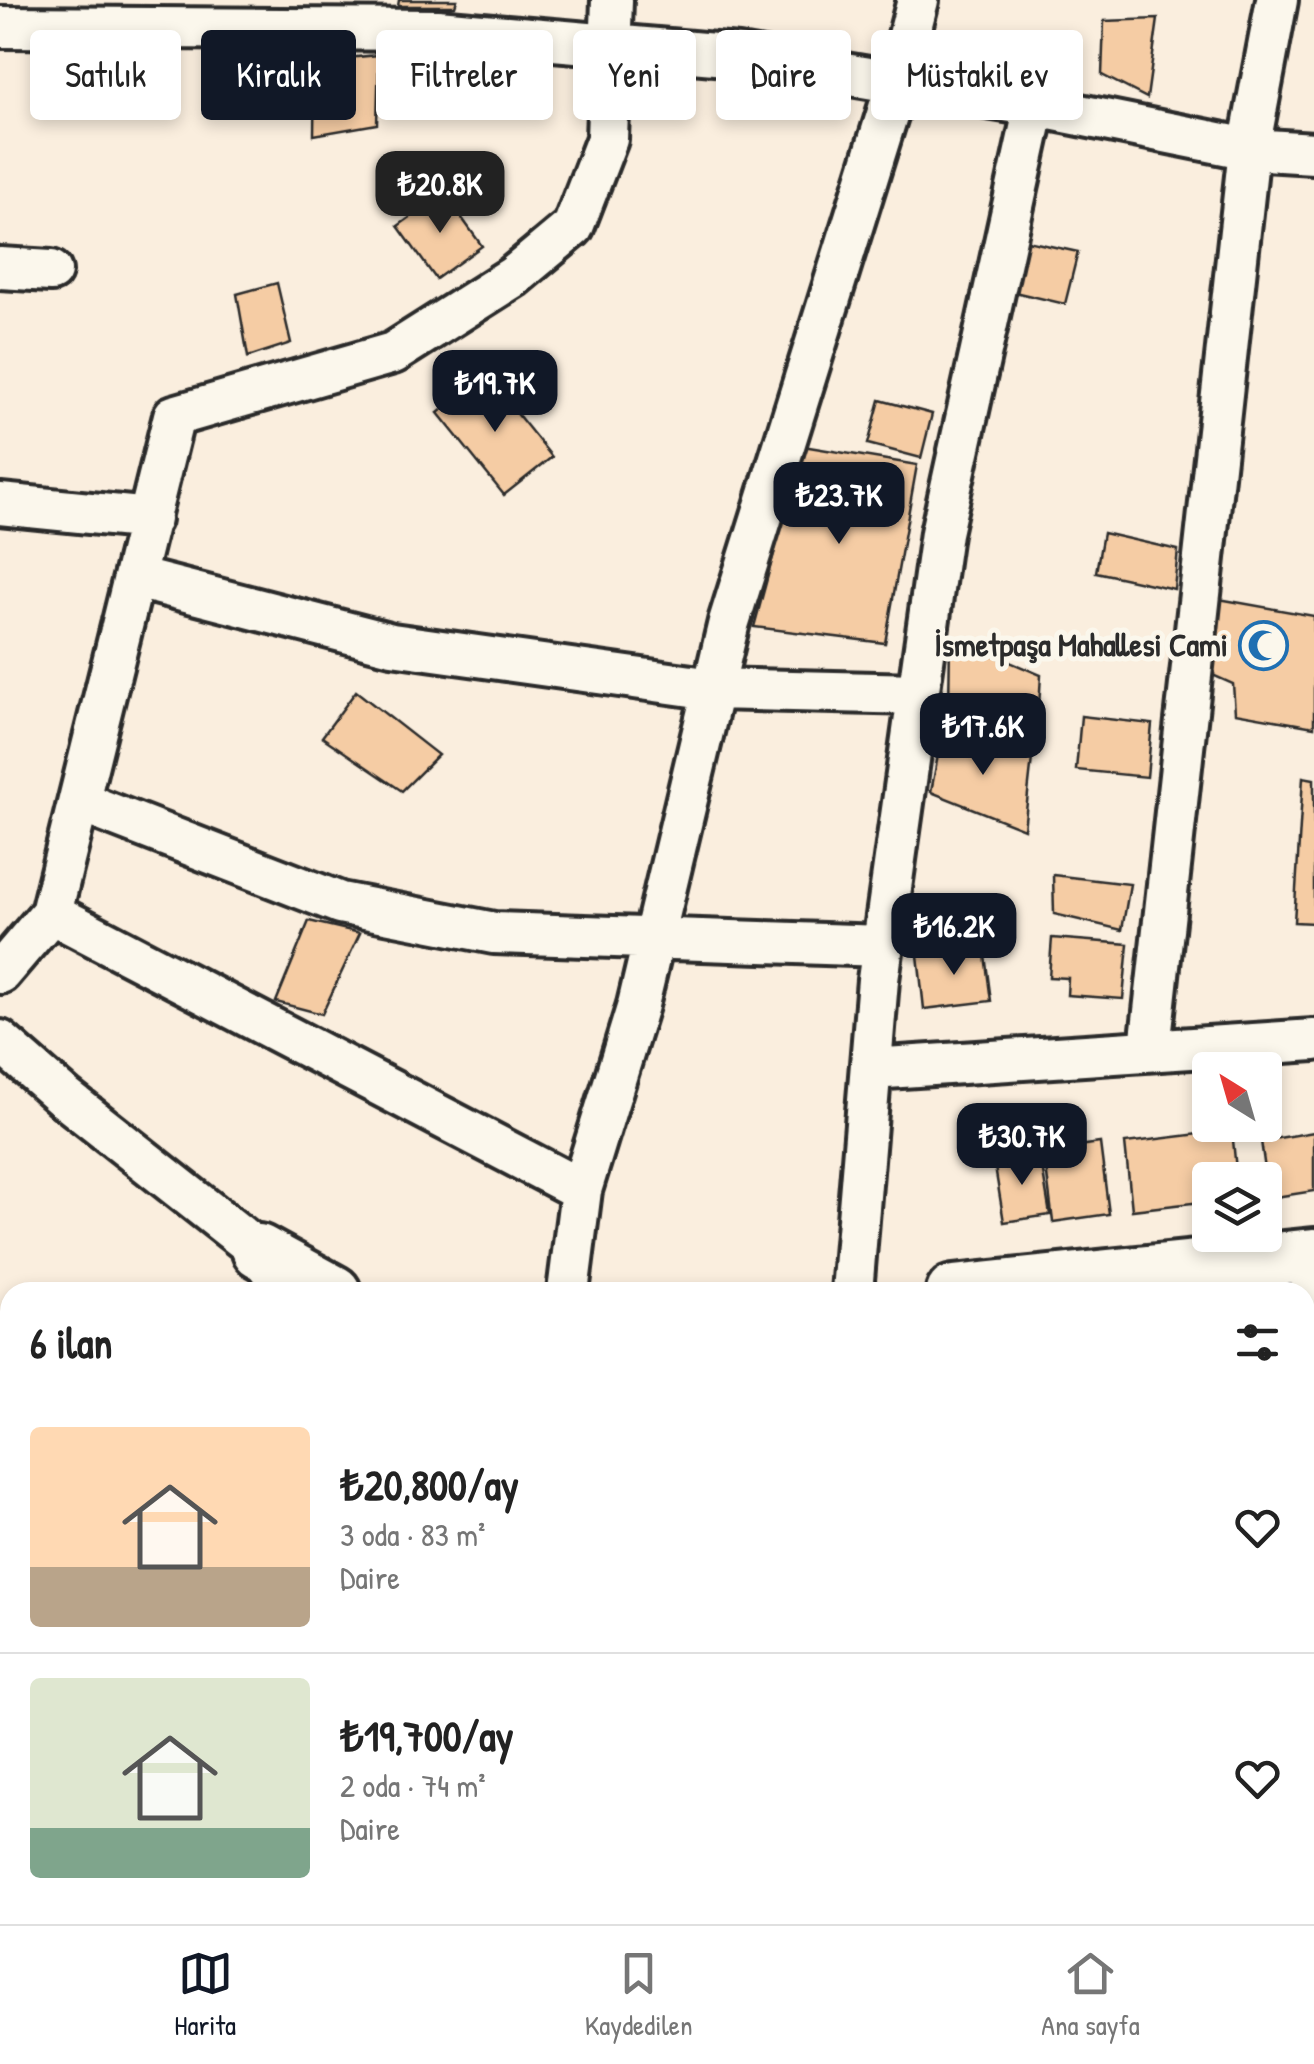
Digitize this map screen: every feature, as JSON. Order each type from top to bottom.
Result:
[{"type":"main road","points":[[1050,1282],[1314,1255]]},
{"type":"street","points":[[610,30],[612,0]]},
{"type":"street","points":[[910,30],[918,0]]},
{"type":"street","points":[[1150,1048],[1249,149],[1277,0]]},
{"type":"street","points":[[0,27],[436,30],[573,42]]},
{"type":"street","points":[[696,52],[871,79]]},
{"type":"street","points":[[1083,116],[1249,149],[1314,153]]},
{"type":"street","points":[[0,973],[52,913],[174,416],[393,352],[513,277],[573,227],[607,138],[607,120]]},
{"type":"street","points":[[569,1282],[580,1190],[654,938],[728,622],[885,120]]},
{"type":"street","points":[[853,1282],[883,946],[941,533],[1032,120]]},
{"type":"street","points":[[0,268],[51,271]]},
{"type":"street","points":[[0,504],[150,520]]},
{"type":"street","points":[[136,578],[392,644],[713,689],[918,694]]},
{"type":"street","points":[[80,802],[340,903],[494,933],[883,946]]},
{"type":"street","points":[[52,913],[580,1190]]},
{"type":"street","points":[[0,1040],[16,1079],[278,1280]]},
{"type":"street","points":[[871,1069],[1314,1040]]},
{"type":"building","points":[[399,0],[457,0],[455,6],[398,6]]},
{"type":"building","points":[[1158,19],[1147,98],[1102,75],[1104,21]]},
{"type":"building","points":[[376,55],[377,124],[314,135],[314,120],[356,120],[356,57]]},
{"type":"building","points":[[444,193],[482,246],[436,279],[398,226]]},
{"type":"building","points":[[1018,239],[1078,252],[1065,304],[1006,290]]},
{"type":"building","points":[[277,283],[291,343],[248,357],[237,294]]},
{"type":"building","points":[[486,375],[552,457],[504,495],[438,413]]},
{"type":"building","points":[[880,400],[932,414],[921,458],[868,444]]},
{"type":"building","points":[[803,446],[917,465],[885,643],[754,627]]},
{"type":"building","points":[[1103,533],[1178,550],[1174,589],[1096,572]]},
{"type":"building","name":"İsmetpaşa Mahallesi Cami","points":[[1219,599],[1314,616],[1314,727],[1235,713],[1233,684],[1208,673]]},
{"type":"building","points":[[950,637],[1041,675],[1037,737],[949,711]]},
{"type":"building","points":[[356,691],[438,755],[402,791],[322,737]]},
{"type":"building","points":[[1081,716],[1152,724],[1147,777],[1076,770]]},
{"type":"building","points":[[943,729],[1032,758],[1024,829],[931,792]]},
{"type":"building","points":[[1303,777],[1314,779],[1314,923],[1294,922]]},
{"type":"building","points":[[1053,875],[1130,884],[1122,930],[1054,914]]},
{"type":"building","points":[[309,921],[360,933],[322,1014],[276,1002]]},
{"type":"building","points":[[1052,938],[1128,944],[1123,999],[1067,995],[1068,978],[1049,977]]},
{"type":"building","points":[[984,947],[991,1001],[924,1009],[918,955]]},
{"type":"building","points":[[1314,1132],[1314,1191],[1282,1196],[1282,1162],[1264,1162],[1261,1142],[1282,1142],[1282,1137]]},
{"type":"building","points":[[1192,1135],[1192,1142],[1233,1142],[1235,1162],[1192,1162],[1192,1203],[1132,1210],[1125,1143]]},
{"type":"building","points":[[1100,1143],[1109,1214],[1053,1222],[1044,1151]]},
{"type":"building","points":[[1040,1154],[1050,1215],[1004,1222],[994,1161]]},
{"type":"place","name":"İsmetpaşa Mahallesi Cami","points":[[1263,645]]}]
